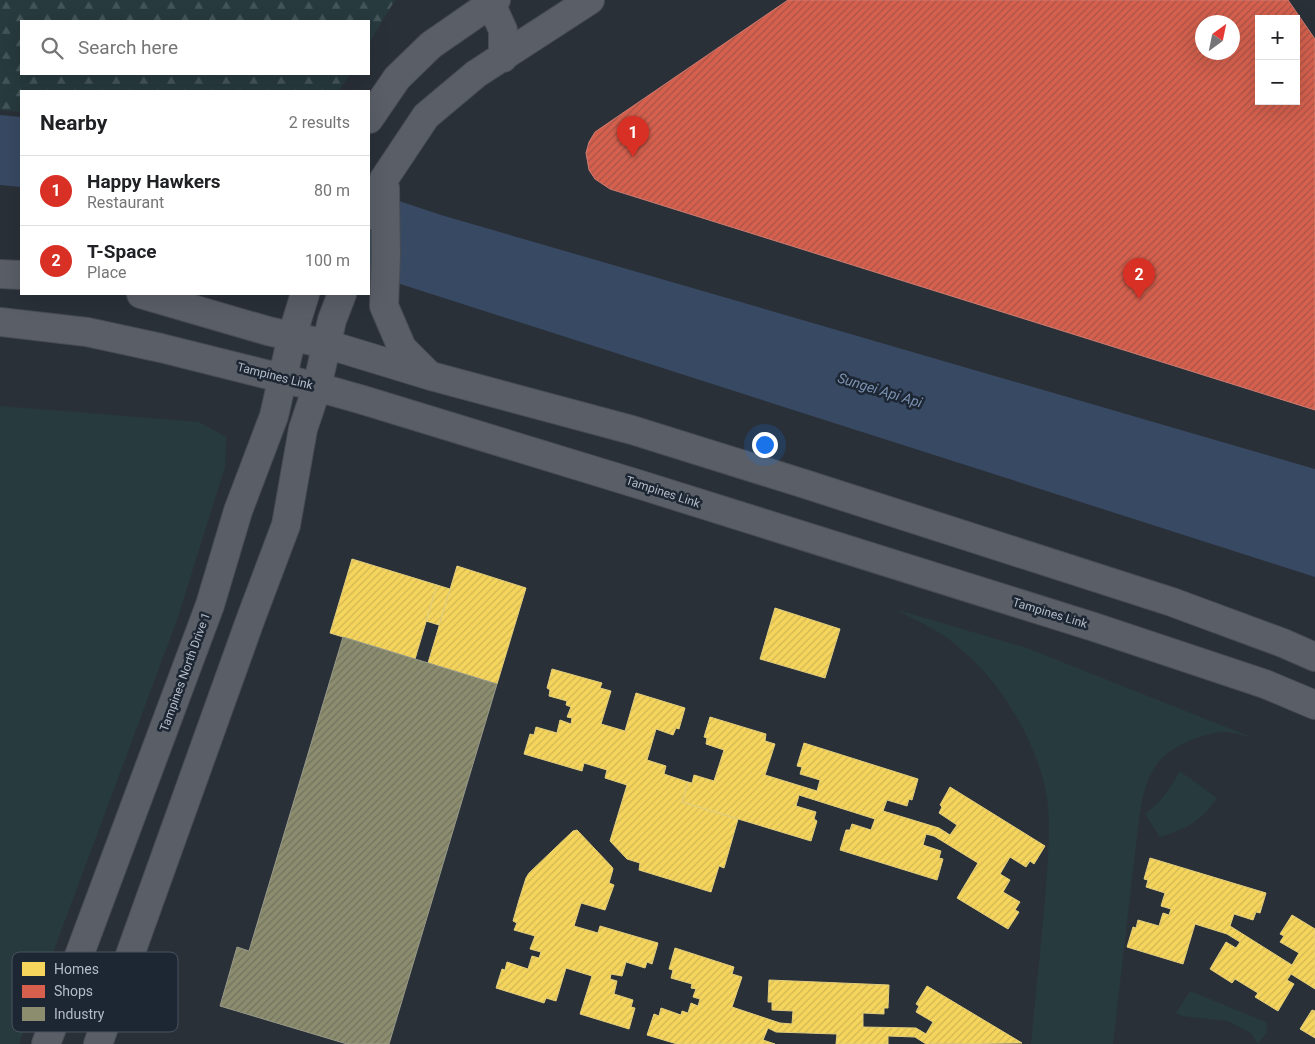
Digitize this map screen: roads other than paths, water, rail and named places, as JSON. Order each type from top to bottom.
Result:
[{"type":"street","points":[[370,213],[384,179],[426,116],[476,74],[590,0]]},
{"type":"street","points":[[370,118],[397,78],[431,44],[493,2],[503,30],[503,58]]},
{"type":"street","points":[[384,179],[386,255],[384,306],[402,348],[431,376]]},
{"type":"street","points":[[0,274],[20,275]]},
{"type":"street","points":[[144,295],[268,331],[326,344],[431,376],[632,430],[1162,599],[1283,643],[1315,657]]},
{"type":"street","name":"Tampines North Drive 1","points":[[80,952],[210,605],[238,511],[274,416],[281,379],[305,295]]},
{"type":"street","points":[[131,952],[286,525],[303,429],[342,295]]},
{"type":"street","name":"Tampines Link","points":[[0,322],[87,332],[161,348],[316,387],[642,484],[1265,684],[1315,705]]},
{"type":"street","points":[[1283,643],[1315,667]]},
{"type":"street","name":"Tampines North Drive 1","points":[[46,1044],[50,1032]]},
{"type":"street","points":[[98,1044],[102,1032]]},
{"type":"water","points":[[0,115],[20,117],[20,187],[0,185]]},
{"type":"water","name":"Sungei Api Api","points":[[370,191],[441,215],[1315,469],[1315,577],[370,274]]},
{"type":"place","name":"Happy Hawkers","points":[[633,157]]},
{"type":"place","name":"T-Space","points":[[1139,299]]}]
